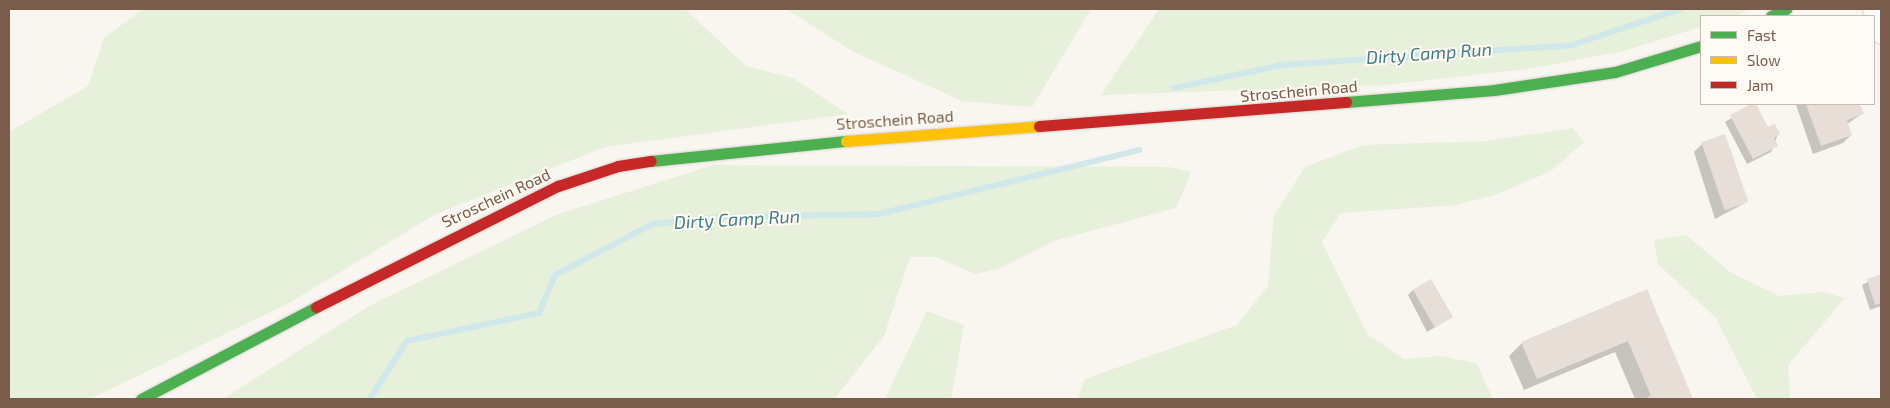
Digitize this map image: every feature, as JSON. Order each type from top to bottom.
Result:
[{"type":"street","points":[[1773,15],[1786,9]]},
{"type":"street","points":[[1875,20],[1881,36]]},
{"type":"street","name":"Stroschein Road","points":[[141,399],[462,231],[551,190],[618,166],[728,150],[1485,91],[1614,72],[1700,46]]},
{"type":"green space","points":[[143,9],[685,9],[746,66],[793,78],[848,114],[605,147],[436,214],[289,303],[90,399],[9,399],[9,132],[88,86],[104,38]]},
{"type":"green space","points":[[786,9],[1091,9],[1032,107],[962,101],[854,52]]},
{"type":"green space","points":[[1159,9],[1750,9],[1738,15],[1700,15],[1700,27],[1623,51],[1534,68],[1386,85],[1101,95]]},
{"type":"green space","points":[[1573,128],[1584,142],[1551,171],[1498,194],[1456,205],[1341,213],[1322,242],[1367,334],[1404,359],[1442,356],[1477,364],[1493,399],[1078,399],[1085,379],[1237,325],[1268,286],[1274,216],[1305,167],[1363,145],[1485,141]]},
{"type":"green space","points":[[713,165],[1169,167],[1191,172],[1176,208],[1054,241],[998,269],[975,274],[936,257],[910,257],[884,336],[834,399],[223,399],[371,305],[556,215]]},
{"type":"green space","points":[[1686,235],[1730,272],[1779,296],[1822,292],[1845,298],[1788,365],[1790,399],[1757,399],[1716,318],[1658,264],[1654,240]]},
{"type":"green space","points":[[927,311],[964,325],[951,399],[885,399]]},
{"type":"building","points":[[1749,105],[1757,105],[1768,127],[1775,124],[1780,134],[1774,138],[1778,146],[1753,159],[1730,115]]},
{"type":"building","points":[[1806,105],[1860,105],[1864,114],[1847,120],[1852,135],[1821,146]]},
{"type":"building","points":[[1725,134],[1748,202],[1725,210],[1701,142]]},
{"type":"building","points":[[1881,274],[1881,303],[1875,305],[1867,279]]},
{"type":"building","points":[[1431,279],[1453,317],[1435,328],[1413,290]]},
{"type":"building","points":[[1647,289],[1693,399],[1643,399],[1651,396],[1628,341],[1537,379],[1521,342]]},
{"type":"waterway","name":"Dirty Camp Run","points":[[1174,88],[1282,65],[1572,45],[1681,9]]},
{"type":"waterway","name":"Dirty Camp Run","points":[[370,399],[407,341],[539,313],[555,275],[653,224],[720,217],[879,214],[1139,150]]},
{"type":"traffic: fast","points":[[1773,15],[1786,9]]},
{"type":"traffic: fast","points":[[1346,102],[1494,90],[1615,72],[1700,46]]},
{"type":"traffic: fast","points":[[651,161],[846,141]]},
{"type":"traffic: fast","points":[[141,399],[316,307]]},
{"type":"traffic: slow","points":[[846,141],[1039,126]]},
{"type":"traffic: jam","points":[[1039,126],[1346,102]]},
{"type":"traffic: jam","points":[[316,307],[558,186],[618,166],[651,161]]}]
